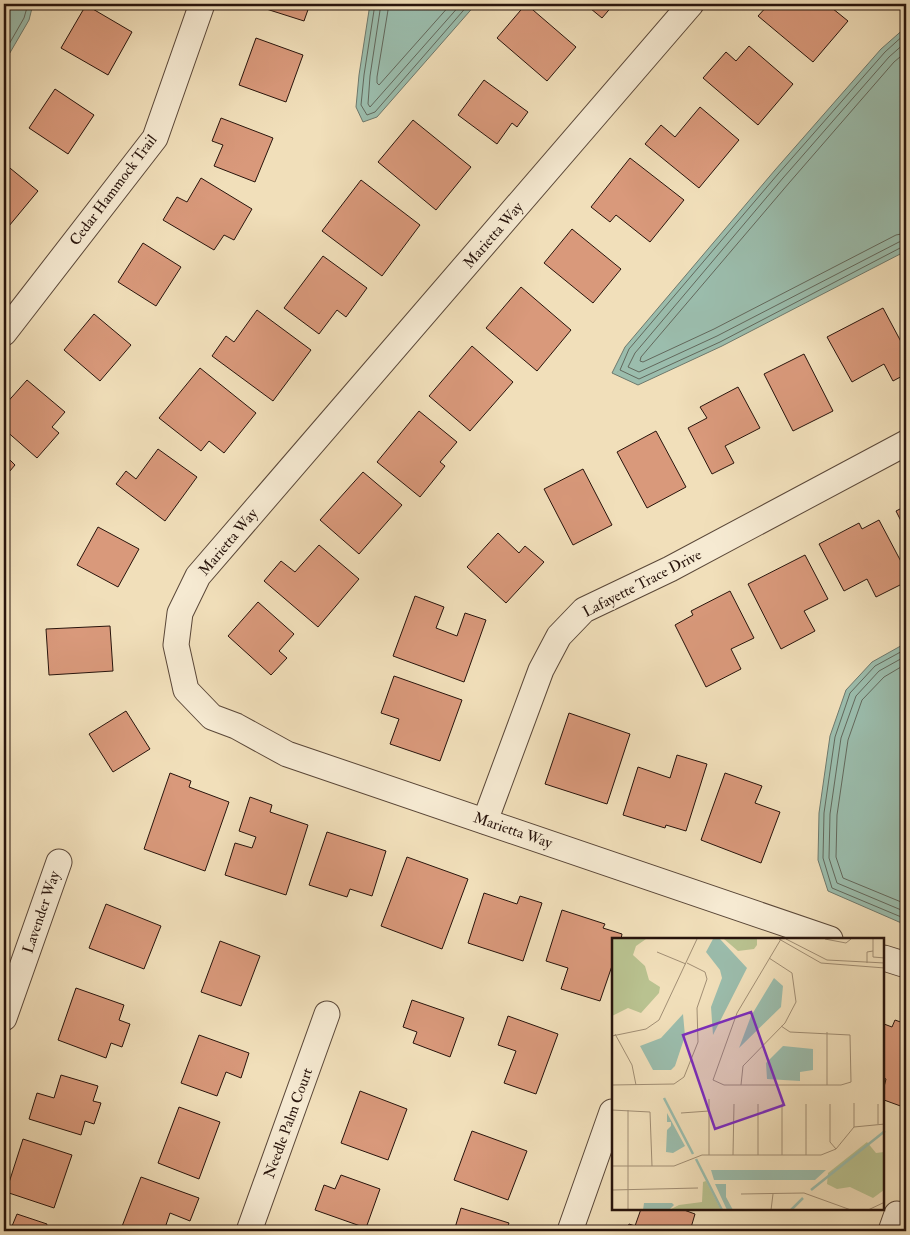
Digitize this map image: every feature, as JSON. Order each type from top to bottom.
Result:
[{"type":"street","name":"Cedar Hammock Trail","points":[[4,333],[155,138],[202,4]]},
{"type":"street","name":"Marietta Way","points":[[691,4],[198,576],[180,614],[176,645],[186,690],[212,716],[236,726],[287,754],[827,938]]},
{"type":"street","name":"Lafayette Trace Drive","points":[[485,821],[541,670],[559,636],[584,610],[670,569],[906,443]]},
{"type":"street","name":"Lavender Way","points":[[5,1008],[59,862]]},
{"type":"street","points":[[885,958],[906,965]]},
{"type":"street","name":"Needle Palm Court","points":[[249,1231],[326,1014]]},
{"type":"street","points":[[570,1231],[612,1112]]},
{"type":"water","points":[[4,4],[33,4],[29,20],[4,63]]},
{"type":"water","points":[[370,4],[476,4],[377,117],[363,122],[356,107]]},
{"type":"water","points":[[906,27],[906,251],[722,346],[638,385],[612,373],[625,347],[775,170],[881,49]]},
{"type":"water","points":[[906,643],[906,925],[828,891],[818,860],[819,813],[830,736],[846,690],[872,662]]},
{"type":"building","points":[[261,4],[310,4],[304,21],[260,7]]},
{"type":"building","points":[[526,4],[576,47],[547,81],[497,38]]},
{"type":"building","points":[[585,4],[614,4],[602,18]]},
{"type":"building","points":[[769,4],[827,4],[848,21],[813,62],[758,16]]},
{"type":"building","points":[[86,5],[132,32],[108,75],[61,48]]},
{"type":"building","points":[[256,38],[303,55],[286,102],[239,85]]},
{"type":"building","points":[[749,46],[793,84],[758,125],[703,78],[726,52],[736,61]]},
{"type":"building","points":[[484,80],[528,112],[517,127],[512,123],[497,144],[458,115]]},
{"type":"building","points":[[55,89],[94,115],[68,154],[29,128]]},
{"type":"building","points":[[700,107],[739,140],[699,188],[645,144],[661,125],[675,137]]},
{"type":"building","points":[[221,118],[273,138],[255,182],[214,166],[223,145],[212,141]]},
{"type":"building","points":[[413,120],[471,167],[436,210],[378,162]]},
{"type":"building","points":[[630,158],[684,200],[650,242],[616,215],[610,222],[591,207]]},
{"type":"building","points":[[5,164],[38,191],[4,232],[4,166]]},
{"type":"building","points":[[201,178],[252,209],[234,240],[224,235],[214,250],[163,220],[177,197],[187,202]]},
{"type":"building","points":[[361,180],[420,225],[382,276],[322,231]]},
{"type":"building","points":[[572,229],[621,269],[593,303],[544,263]]},
{"type":"building","points":[[143,243],[181,267],[156,306],[118,282]]},
{"type":"building","points":[[323,256],[367,288],[346,317],[337,310],[319,334],[284,308]]},
{"type":"building","points":[[521,287],[571,330],[537,371],[486,328]]},
{"type":"building","points":[[883,308],[906,351],[906,374],[893,381],[884,364],[852,382],[827,337]]},
{"type":"building","points":[[257,310],[311,350],[273,401],[212,356],[226,336],[234,342]]},
{"type":"building","points":[[94,314],[131,345],[100,381],[64,350]]},
{"type":"building","points":[[472,346],[513,382],[470,431],[429,396]]},
{"type":"building","points":[[804,354],[833,411],[793,431],[764,374]]},
{"type":"building","points":[[200,368],[256,413],[224,453],[209,441],[201,451],[159,418]]},
{"type":"building","points":[[27,380],[65,412],[52,427],[59,433],[37,458],[4,429],[4,406]]},
{"type":"building","points":[[738,387],[760,428],[725,446],[734,463],[712,474],[688,428],[707,418],[700,407]]},
{"type":"building","points":[[419,411],[457,442],[440,462],[445,466],[420,497],[377,462]]},
{"type":"building","points":[[656,431],[686,487],[647,508],[617,452]]},
{"type":"building","points":[[158,449],[197,477],[165,521],[116,484],[126,471],[136,479]]},
{"type":"building","points":[[4,454],[15,465],[4,478]]},
{"type":"building","points":[[583,469],[612,525],[573,545],[544,489]]},
{"type":"building","points":[[363,472],[402,505],[359,554],[320,520]]},
{"type":"building","points":[[906,506],[906,531],[896,511]]},
{"type":"building","points":[[879,520],[906,571],[906,582],[876,597],[867,579],[844,591],[819,544],[859,523],[862,529]]},
{"type":"building","points":[[98,527],[139,549],[118,587],[77,565]]},
{"type":"building","points":[[498,533],[519,553],[525,546],[544,562],[506,603],[467,567]]},
{"type":"building","points":[[319,545],[359,579],[318,627],[264,581],[281,561],[295,572]]},
{"type":"building","points":[[805,555],[828,599],[804,611],[815,631],[781,649],[748,584]]},
{"type":"building","points":[[730,591],[754,638],[731,649],[741,669],[706,687],[675,625],[693,615],[691,611]]},
{"type":"building","points":[[415,596],[444,607],[436,628],[457,636],[465,613],[486,620],[464,682],[393,656]]},
{"type":"building","points":[[258,602],[294,634],[279,651],[287,658],[271,675],[228,636]]},
{"type":"building","points":[[110,626],[113,671],[49,675],[46,629]]},
{"type":"building","points":[[394,676],[462,700],[440,761],[390,744],[399,719],[381,713]]},
{"type":"building","points":[[126,711],[150,749],[113,772],[89,734]]},
{"type":"building","points":[[569,713],[630,734],[607,804],[545,784]]},
{"type":"building","points":[[677,755],[707,764],[686,831],[666,825],[665,828],[623,815],[638,767],[670,778]]},
{"type":"building","points":[[170,773],[191,781],[189,787],[229,802],[205,871],[144,849]]},
{"type":"building","points":[[725,773],[762,786],[755,803],[780,812],[761,863],[701,840]]},
{"type":"building","points":[[250,797],[272,805],[270,812],[308,825],[286,895],[225,875],[235,843],[252,848],[256,837],[239,831]]},
{"type":"building","points":[[327,832],[386,851],[372,896],[350,889],[347,897],[309,885]]},
{"type":"building","points":[[407,857],[468,879],[442,949],[381,926]]},
{"type":"building","points":[[484,893],[517,904],[520,896],[542,903],[523,961],[468,943]]},
{"type":"building","points":[[106,904],[161,926],[144,969],[89,948]]},
{"type":"building","points":[[562,910],[605,924],[603,928],[622,934],[621,938],[612,938],[612,966],[600,1001],[561,989],[568,968],[546,961]]},
{"type":"building","points":[[220,941],[260,956],[241,1006],[201,992]]},
{"type":"building","points":[[76,988],[124,1005],[119,1020],[130,1024],[122,1047],[111,1043],[106,1058],[58,1040]]},
{"type":"building","points":[[412,1000],[464,1018],[450,1057],[413,1043],[417,1032],[403,1027]]},
{"type":"building","points":[[508,1016],[558,1034],[536,1094],[504,1083],[516,1051],[498,1045]]},
{"type":"building","points":[[895,1020],[906,1024],[906,1108],[885,1100],[885,1024],[892,1027]]},
{"type":"building","points":[[199,1035],[249,1053],[241,1078],[226,1072],[217,1096],[181,1083]]},
{"type":"building","points":[[61,1075],[98,1086],[93,1101],[101,1103],[94,1124],[85,1121],[81,1135],[29,1119],[37,1093],[54,1098]]},
{"type":"building","points":[[360,1091],[407,1109],[388,1160],[341,1143]]},
{"type":"building","points":[[179,1107],[220,1122],[199,1179],[158,1163]]},
{"type":"building","points":[[472,1131],[527,1151],[508,1200],[454,1180]]},
{"type":"building","points":[[23,1139],[72,1155],[54,1208],[6,1192]]},
{"type":"building","points":[[341,1175],[380,1189],[366,1228],[315,1210],[324,1185],[335,1189]]},
{"type":"building","points":[[141,1177],[199,1198],[190,1221],[170,1213],[164,1231],[126,1231],[121,1229]]},
{"type":"building","points":[[461,1208],[509,1223],[506,1231],[454,1231]]},
{"type":"building","points":[[641,1210],[684,1210],[695,1214],[690,1231],[626,1231],[629,1224],[635,1226]]},
{"type":"building","points":[[17,1214],[47,1224],[45,1231],[10,1231]]}]
